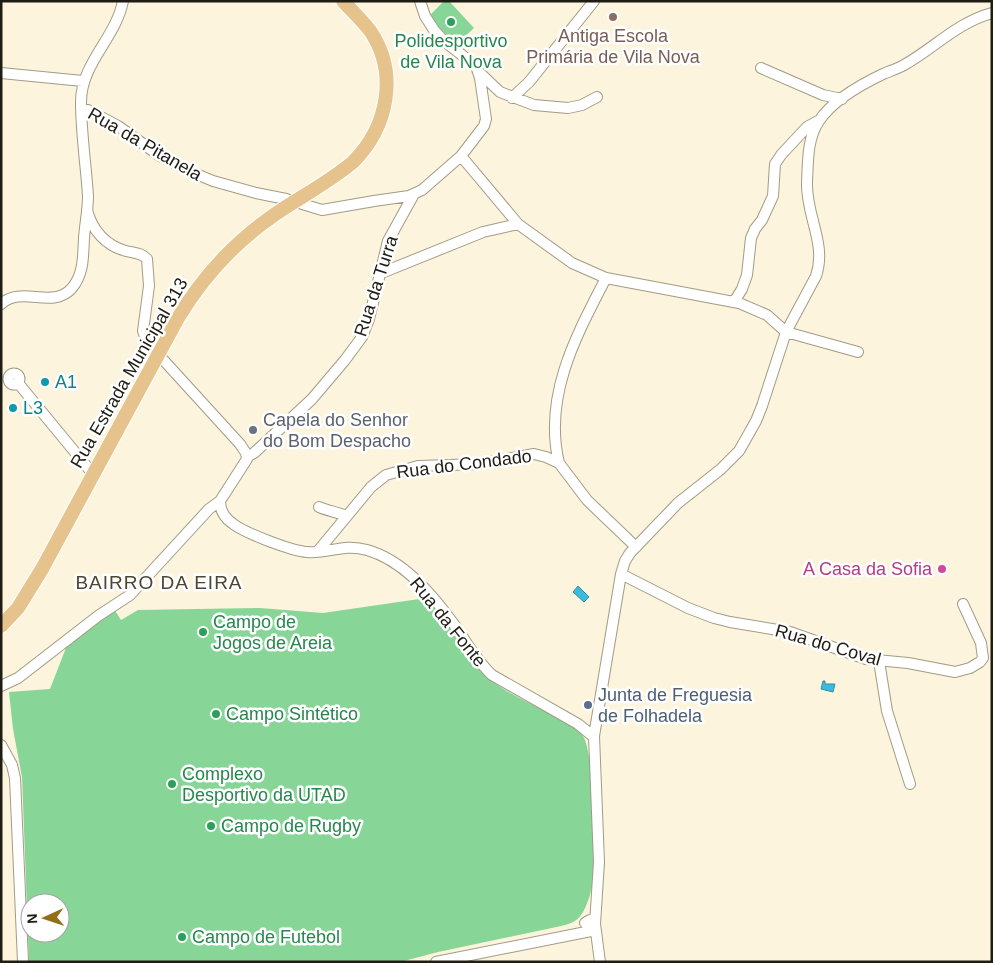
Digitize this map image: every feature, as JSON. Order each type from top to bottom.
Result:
[{"type":"main road","name":"Rua Estrada Municipal 313","points":[[1,626],[12,616],[24,598],[188,302],[213,268],[264,222],[353,162],[374,137],[386,100],[384,64],[369,30],[343,1]]},
{"type":"street","points":[[1,304],[8,298],[19,296],[53,298],[62,296],[77,282],[82,268],[88,210],[81,108],[83,81],[113,30],[123,1]]},
{"type":"street","points":[[420,1],[425,16],[434,30],[444,41],[473,62],[478,71],[497,91],[534,105],[560,108],[576,107],[597,97]]},
{"type":"street","points":[[512,98],[529,82],[594,1]]},
{"type":"street","points":[[600,962],[597,941],[591,926],[597,893],[599,862],[594,737],[621,574],[627,557],[682,500],[721,469],[739,451],[762,406],[786,332],[819,268],[819,240],[810,208],[807,186],[809,149],[813,132],[819,121],[828,110],[863,84],[904,66],[965,25],[992,14]]},
{"type":"street","points":[[761,68],[823,95],[842,99]]},
{"type":"street","points":[[414,194],[422,190],[461,156],[485,123],[485,110],[478,71]]},
{"type":"street","points":[[4,74],[83,81]]},
{"type":"street","name":"Rua da Pitanela","points":[[81,108],[118,126],[160,156],[197,175],[256,194],[278,197],[322,210],[414,194]]},
{"type":"street","points":[[734,302],[742,289],[747,275],[751,238],[762,220],[772,196],[775,164],[781,154],[802,132],[819,121]]},
{"type":"street","points":[[461,156],[518,224],[564,259],[606,278],[734,302],[766,315],[786,332],[858,352]]},
{"type":"street","name":"Rua da Turra","points":[[247,457],[254,453],[312,399],[357,344],[369,319],[379,274],[391,234],[414,194]]},
{"type":"street","points":[[1,686],[18,678],[98,616],[127,597],[209,509],[220,501],[245,464],[247,457],[240,444],[147,342],[143,331],[149,286],[148,259],[139,254],[120,249],[103,238],[93,227],[88,210]]},
{"type":"street","points":[[379,274],[483,232],[518,224]]},
{"type":"street","points":[[606,278],[575,340],[563,370],[556,411],[556,438],[559,463],[587,500],[636,547]]},
{"type":"street","points":[[18,383],[93,474]]},
{"type":"street","points":[[538,455],[548,449],[556,438]]},
{"type":"street","name":"Rua do Condado","points":[[318,551],[375,482],[391,472],[418,466],[478,464],[523,455],[538,455],[559,463]]},
{"type":"street","name":"Rua da Fonte","points":[[220,501],[221,510],[231,522],[278,544],[303,552],[354,547],[368,550],[393,563],[423,587],[492,675],[575,722],[594,737]]},
{"type":"street","points":[[319,507],[347,516]]},
{"type":"street","name":"Rua do Coval","points":[[621,574],[693,610],[714,618],[790,632],[848,653],[880,661],[908,663],[955,672],[964,671],[980,662],[984,656],[982,646],[963,604]]},
{"type":"street","points":[[880,661],[887,711],[910,784]]},
{"type":"street","points":[[1,745],[12,765],[14,778],[23,962]]},
{"type":"street","points":[[436,962],[575,933],[591,926]]},
{"type":"green space","name":"Polidesportivo de Vila Nova","points":[[444,1],[449,1],[474,28],[456,45],[429,16]]},
{"type":"green space","points":[[426,598],[445,621],[473,662],[485,675],[514,695],[577,729],[583,736],[587,746],[590,762],[594,804],[595,847],[592,886],[586,907],[579,917],[561,926],[400,962],[29,962],[28,943],[70,943],[70,893],[26,893],[22,777],[13,729],[9,692],[50,689],[69,640],[114,609],[121,620],[138,610],[260,608],[323,613]]},
{"type":"water","points":[[578,586],[589,597],[584,602],[573,592]]},
{"type":"water","points":[[823,681],[825,681],[825,684],[835,684],[833,692],[821,689]]},
{"type":"place","name":"Antiga Escola Primária de Vila Nova","points":[[613,17]]},
{"type":"place","name":"Polidesportivo de Vila Nova","points":[[451,22]]},
{"type":"place","name":"A1","points":[[45,382]]},
{"type":"place","name":"L3","points":[[13,408]]},
{"type":"place","name":"Capela do Senhor do Bom Despacho","points":[[253,430]]},
{"type":"place","name":"A Casa da Sofia","points":[[942,569]]},
{"type":"place","name":"Campo de Jogos de Areia","points":[[203,632]]},
{"type":"place","name":"Junta de Freguesia de Folhadela","points":[[588,705]]},
{"type":"place","name":"Campo Sintético","points":[[216,714]]},
{"type":"place","name":"Complexo Desportivo da UTAD","points":[[172,784]]},
{"type":"place","name":"Campo de Rugby","points":[[211,826]]},
{"type":"place","name":"Campo de Futebol","points":[[182,937]]},
{"type":"district","name":"BAIRRO DA EIRA","points":[[159,582]]}]
